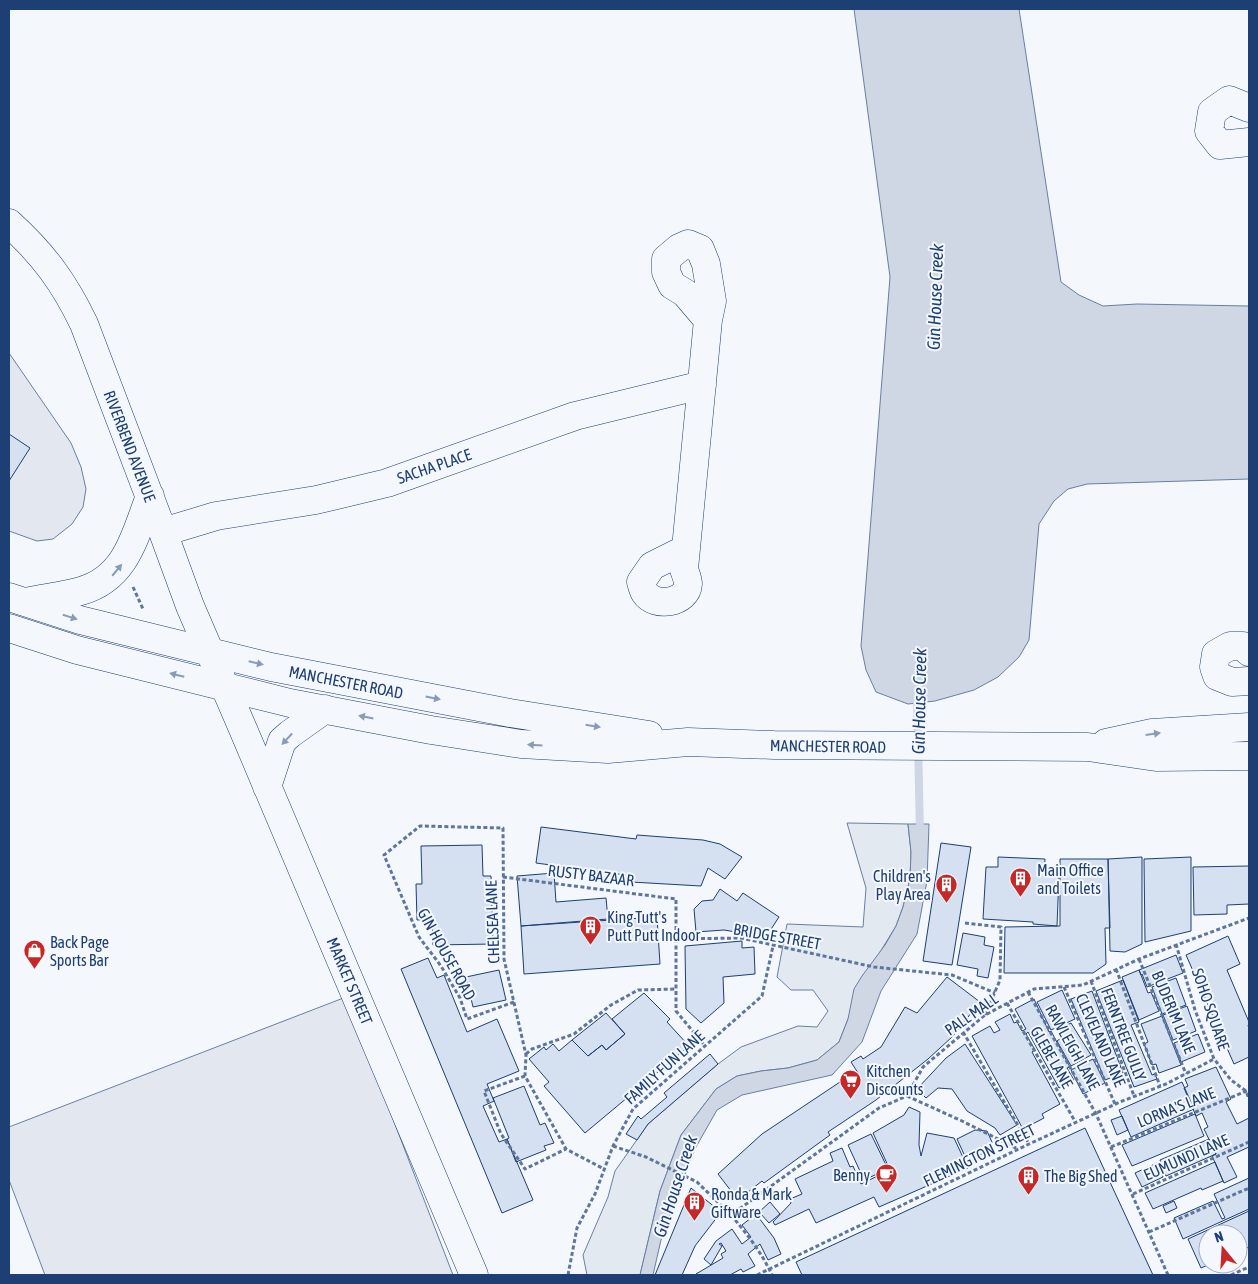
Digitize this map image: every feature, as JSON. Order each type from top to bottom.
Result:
[{"type":"street","points":[[1249,108],[1229,100],[1212,112],[1209,131],[1220,145],[1249,142]]},
{"type":"street","name":"RIVERBEND AVENUE","points":[[9,222],[49,264],[70,294],[84,324],[185,593],[224,687]]},
{"type":"street","points":[[685,559],[708,320]]},
{"type":"street","name":"SACHA PLACE","points":[[163,532],[216,516],[316,500],[386,483],[575,416],[702,385]]},
{"type":"street","points":[[16,600],[81,591],[96,586],[110,577],[121,565],[129,549],[150,496]]},
{"type":"street","name":"MANCHESTER ROAD","points":[[16,600],[80,620],[209,653],[319,677],[510,713],[688,742]]},
{"type":"street","name":"MANCHESTER ROAD","points":[[9,628],[77,650],[325,710],[431,730],[521,744],[608,749],[688,742],[946,747],[1088,747],[1156,757],[1249,756]]},
{"type":"street","points":[[1249,652],[1243,646],[1230,646],[1216,654],[1214,667],[1217,676],[1232,682],[1249,681]]},
{"type":"street","name":"MARKET STREET","points":[[224,687],[474,1275]]},
{"type":"street","points":[[267,786],[282,741],[325,710]]},
{"type":"street","name":"MANCHESTER ROAD","points":[[1088,747],[1152,734],[1249,727]]},
{"type":"path","points":[[132,585],[141,607],[146,612]]},
{"type":"path","name":"CHELSEA LANE","points":[[384,855],[420,826],[503,828],[504,959],[526,1055],[524,1076]]},
{"type":"path","name":"GIN HOUSE ROAD","points":[[384,855],[419,937],[446,974],[460,998],[467,1019],[514,1002]]},
{"type":"path","name":"RUSTY BAZAAR","points":[[503,878],[676,899],[675,939]]},
{"type":"path","name":"PALL MALL","points":[[907,1096],[923,1067],[963,1032],[985,1015],[1028,992],[1034,989],[1082,985],[1176,944],[1249,918]]},
{"type":"path","points":[[965,923],[1001,927],[1000,980],[985,1015]]},
{"type":"path","name":"BRIDGE STREET","points":[[675,939],[741,938],[874,967],[952,975],[995,993]]},
{"type":"path","points":[[675,939],[676,1011],[704,1046]]},
{"type":"path","name":"SOHO SQUARE","points":[[1176,944],[1195,1010],[1214,1059],[1231,1080],[1248,1090],[1249,1099]]},
{"type":"path","name":"FAMILY FUN LANE","points":[[568,1275],[578,1228],[595,1194],[613,1146],[633,1109],[668,1076],[762,996],[773,946]]},
{"type":"path","name":"BUDERIM LANE","points":[[1139,959],[1186,1074]]},
{"type":"path","points":[[1116,969],[1160,1086]]},
{"type":"path","name":"FERNTREE GULLY","points":[[1091,981],[1134,1096]]},
{"type":"path","name":"CLEVELAND LANE","points":[[1064,987],[1115,1104]]},
{"type":"path","points":[[526,1055],[532,1049],[574,1034],[611,1005],[638,990],[676,989]]},
{"type":"path","name":"RAWLEIGH LANE","points":[[1028,992],[1096,1114],[1168,1275]]},
{"type":"path","name":"GLEBE LANE","points":[[1007,1003],[1076,1123]]},
{"type":"path","points":[[963,1032],[1030,1144]]},
{"type":"path","name":"FLEMINGTON STREET","points":[[757,1275],[1019,1149],[1115,1104],[1186,1074],[1214,1059]]},
{"type":"path","points":[[566,1149],[525,1169],[501,1134],[484,1091],[524,1076],[566,1149],[604,1169]]},
{"type":"path","name":"LORNA'S LANE","points":[[1111,1147],[1248,1090]]},
{"type":"path","points":[[732,1216],[748,1202],[879,1108],[907,1096],[1019,1149]]},
{"type":"path","name":"EUMUNDI LANE","points":[[1133,1194],[1249,1142]]},
{"type":"path","points":[[613,1146],[646,1158],[697,1182],[744,1230],[772,1275]]},
{"type":"path","points":[[1149,1232],[1249,1188]]},
{"type":"path","points":[[1231,1275],[1249,1267]]},
{"type":"shaded area","points":[[9,353],[71,443],[81,467],[86,489],[83,507],[72,524],[53,539],[37,541],[9,531]]},
{"type":"shaded area","points":[[847,823],[908,824],[911,852],[910,879],[896,926],[877,957],[839,1042],[817,1060],[788,1068],[737,1076],[716,1089],[681,1135],[660,1191],[640,1275],[587,1275],[583,1255],[608,1197],[615,1171],[648,1124],[718,1064],[741,1047],[798,1026],[817,1027],[828,1011],[813,990],[791,990],[777,977],[787,924],[863,927],[866,888]]},
{"type":"shaded area","points":[[346,997],[453,1275],[45,1275],[9,1180],[9,1127]]},
{"type":"water","points":[[854,9],[1019,9],[1061,282],[1079,295],[1103,306],[1137,304],[1249,306],[1249,479],[1087,484],[1068,489],[1054,501],[1039,524],[1029,640],[1019,657],[998,677],[974,690],[935,701],[908,704],[876,692],[866,670],[861,646],[890,277]]},
{"type":"water","points":[[908,824],[929,824],[927,881],[917,934],[881,991],[862,1042],[832,1075],[742,1095],[717,1110],[696,1147],[679,1189],[661,1240],[653,1275],[640,1275],[660,1191],[681,1135],[716,1089],[737,1076],[788,1068],[817,1060],[839,1042],[848,1019],[854,989],[885,945],[896,926],[903,907],[910,879],[911,852]]},
{"type":"building","points":[[9,434],[30,448],[9,481]]},
{"type":"building","points":[[541,827],[636,839],[637,835],[703,840],[720,844],[742,857],[725,879],[708,868],[701,886],[631,882],[632,876],[536,863]]},
{"type":"building","name":"Children's Play Area","points":[[941,843],[971,847],[952,965],[923,961]]},
{"type":"building","points":[[482,845],[483,876],[491,876],[493,944],[433,945],[432,919],[417,920],[416,884],[422,884],[421,846]]},
{"type":"building","name":"Main Office and Toilets","points":[[998,857],[1045,859],[1044,875],[1059,876],[1057,926],[1033,924],[1033,922],[983,919],[986,867],[998,867]]},
{"type":"building","points":[[1142,857],[1142,944],[1125,952],[1110,951],[1108,859]]},
{"type":"building","points":[[1191,857],[1191,931],[1145,942],[1144,859]]},
{"type":"building","points":[[1060,859],[1108,859],[1110,928],[1105,928],[1106,964],[1093,973],[1004,973],[1005,927],[1060,926]]},
{"type":"building","points":[[1249,866],[1249,904],[1227,905],[1227,914],[1194,915],[1193,867]]},
{"type":"building","points":[[554,873],[556,902],[606,898],[608,919],[521,926],[517,876]]},
{"type":"building","points":[[720,889],[737,901],[743,893],[779,917],[766,937],[724,930],[696,932],[694,909],[702,901],[713,900]]},
{"type":"building","name":"King Tutt's Putt Putt Indoor","points":[[657,917],[660,964],[524,974],[521,926]]},
{"type":"building","points":[[963,933],[985,937],[984,945],[994,947],[988,978],[977,976],[978,969],[957,965]]},
{"type":"building","points":[[1228,936],[1240,964],[1227,970],[1249,1022],[1249,1057],[1234,1064],[1186,955]]},
{"type":"building","points":[[742,941],[742,948],[754,947],[755,974],[723,977],[724,1003],[701,1023],[686,1009],[685,946]]},
{"type":"building","points":[[1176,955],[1183,973],[1147,987],[1139,970]]},
{"type":"building","points":[[428,958],[437,978],[444,975],[467,1032],[497,1019],[519,1071],[487,1084],[494,1101],[483,1106],[499,1142],[507,1139],[533,1200],[502,1213],[401,969]]},
{"type":"building","points":[[499,970],[506,1000],[473,1007],[466,977]]},
{"type":"building","points":[[1139,970],[1148,993],[1151,992],[1159,1011],[1139,1020],[1122,977]]},
{"type":"building","points":[[947,977],[980,1002],[952,1037],[928,1059],[876,1100],[828,1132],[830,1135],[764,1183],[762,1181],[738,1200],[718,1174],[762,1134],[846,1078],[849,1080],[858,1073],[851,1062],[861,1056],[863,1059],[881,1047],[905,1007],[917,1013]]},
{"type":"building","points":[[1176,978],[1186,1005],[1162,1014],[1152,987]]},
{"type":"building","points":[[1123,980],[1139,1022],[1131,1025],[1152,1075],[1155,1074],[1157,1079],[1134,1087],[1096,991]]},
{"type":"building","points":[[1062,990],[1075,1019],[1051,1030],[1037,1002]]},
{"type":"building","points":[[1092,991],[1123,1073],[1105,1080],[1071,999]]},
{"type":"building","points":[[644,993],[670,1019],[667,1022],[689,1046],[585,1133],[544,1086],[549,1082],[529,1059],[544,1047],[546,1050],[553,1044],[559,1051],[572,1040],[588,1056],[602,1045],[606,1050],[625,1034],[612,1019]]},
{"type":"building","points":[[1034,999],[1049,1032],[1051,1031],[1070,1067],[1067,1068],[1074,1080],[1059,1088],[1028,1032],[1026,1034],[1035,1050],[1032,1052],[1060,1104],[1042,1114],[1044,1118],[1023,1129],[972,1036],[990,1026],[994,1033],[1000,1030],[995,1022],[1010,1014],[1014,1023],[1017,1022],[1022,1031],[1026,1029],[1015,1009]]},
{"type":"building","points":[[1187,1006],[1196,1031],[1173,1040],[1163,1015]]},
{"type":"building","points":[[606,1013],[625,1034],[606,1050],[602,1045],[588,1056],[572,1040]]},
{"type":"building","points":[[1162,1016],[1181,1065],[1159,1073],[1156,1064],[1152,1065],[1144,1044],[1148,1042],[1141,1024]]},
{"type":"building","points":[[1071,1023],[1091,1055],[1071,1066],[1057,1041],[1061,1038],[1057,1030]]},
{"type":"building","points":[[1198,1034],[1205,1052],[1181,1062],[1174,1043]]},
{"type":"building","points":[[965,1044],[1017,1125],[1000,1135],[995,1128],[967,1111],[952,1089],[938,1088],[926,1098],[917,1089],[946,1058]]},
{"type":"building","points":[[710,1054],[718,1064],[648,1124],[637,1140],[626,1134],[638,1116],[641,1119],[667,1097],[664,1093]]},
{"type":"building","points":[[1093,1059],[1105,1083],[1083,1094],[1071,1070]]},
{"type":"building","points":[[1216,1067],[1231,1099],[1226,1102],[1237,1124],[1249,1118],[1249,1147],[1227,1157],[1237,1177],[1224,1183],[1212,1156],[1216,1154],[1204,1129],[1208,1127],[1202,1113],[1196,1116],[1184,1088],[1188,1086],[1185,1079]]},
{"type":"building","points":[[1182,1082],[1194,1109],[1131,1137],[1119,1110]]},
{"type":"building","points":[[524,1086],[540,1125],[545,1123],[554,1143],[544,1146],[546,1150],[516,1162],[507,1139],[509,1138],[493,1098]]},
{"type":"building","points":[[909,1107],[920,1112],[919,1145],[921,1156],[927,1133],[954,1138],[968,1168],[879,1207],[874,1197],[816,1223],[809,1209],[775,1225],[773,1222],[791,1203],[790,1199],[802,1194],[795,1179],[833,1161],[830,1153],[842,1148],[850,1167],[853,1166],[861,1184],[890,1170],[873,1133],[904,1115]]},
{"type":"building","points":[[1195,1114],[1204,1136],[1132,1166],[1122,1145]]},
{"type":"building","points":[[1122,1116],[1128,1130],[1117,1135],[1111,1120]]},
{"type":"building","name":"The Big Shed","points":[[1085,1128],[1153,1275],[802,1275],[796,1262]]},
{"type":"building","points":[[975,1130],[987,1131],[992,1142],[989,1150],[978,1156],[979,1159],[969,1165],[957,1139]]},
{"type":"building","points":[[871,1134],[888,1169],[864,1180],[848,1145]]},
{"type":"building","points":[[1209,1139],[1216,1154],[1166,1176],[1160,1160]]},
{"type":"building","points":[[1215,1162],[1223,1181],[1202,1190],[1201,1188],[1153,1209],[1145,1193]]},
{"type":"building","points":[[1157,1163],[1163,1177],[1142,1187],[1135,1173]]},
{"type":"building","points":[[1249,1178],[1249,1209],[1216,1224],[1198,1224],[1198,1232],[1183,1239],[1174,1218],[1213,1201],[1222,1219],[1225,1218],[1214,1194]]},
{"type":"building","name":"Ronda & Mark Giftware","points":[[691,1188],[721,1212],[695,1246],[682,1275],[655,1275]]},
{"type":"building","points":[[1174,1201],[1177,1208],[1166,1213],[1163,1206]]},
{"type":"building","points":[[770,1202],[780,1214],[769,1223],[759,1212]]},
{"type":"building","points":[[1249,1211],[1249,1247],[1248,1224],[1221,1224]]},
{"type":"building","points":[[756,1214],[774,1238],[781,1254],[768,1260],[760,1244],[748,1254],[755,1266],[743,1272],[741,1269],[730,1275],[697,1275],[723,1258],[721,1254],[726,1251],[721,1243],[719,1244],[722,1246],[711,1265],[704,1259],[716,1241],[732,1229],[742,1244],[751,1237],[742,1225]]},
{"type":"building","points":[[1198,1234],[1198,1261],[1188,1239]]},
{"type":"waterway","name":"Gin House Creek","points":[[917,695],[920,833]]},
{"type":"place","name":"Main Office and Toilets","points":[[1021,898]]},
{"type":"place","name":"Children's Play Area","points":[[947,904]]},
{"type":"place","name":"King Tutt's Putt Putt Indoor","points":[[591,945]]},
{"type":"place","name":"Back Page Sports Bar","points":[[34,970]]},
{"type":"place","name":"Kitchen Discounts","points":[[850,1099]]},
{"type":"place","name":"Benny","points":[[886,1194]]},
{"type":"place","name":"The Big Shed","points":[[1028,1195]]},
{"type":"place","name":"Ronda & Mark Giftware","points":[[695,1222]]}]
